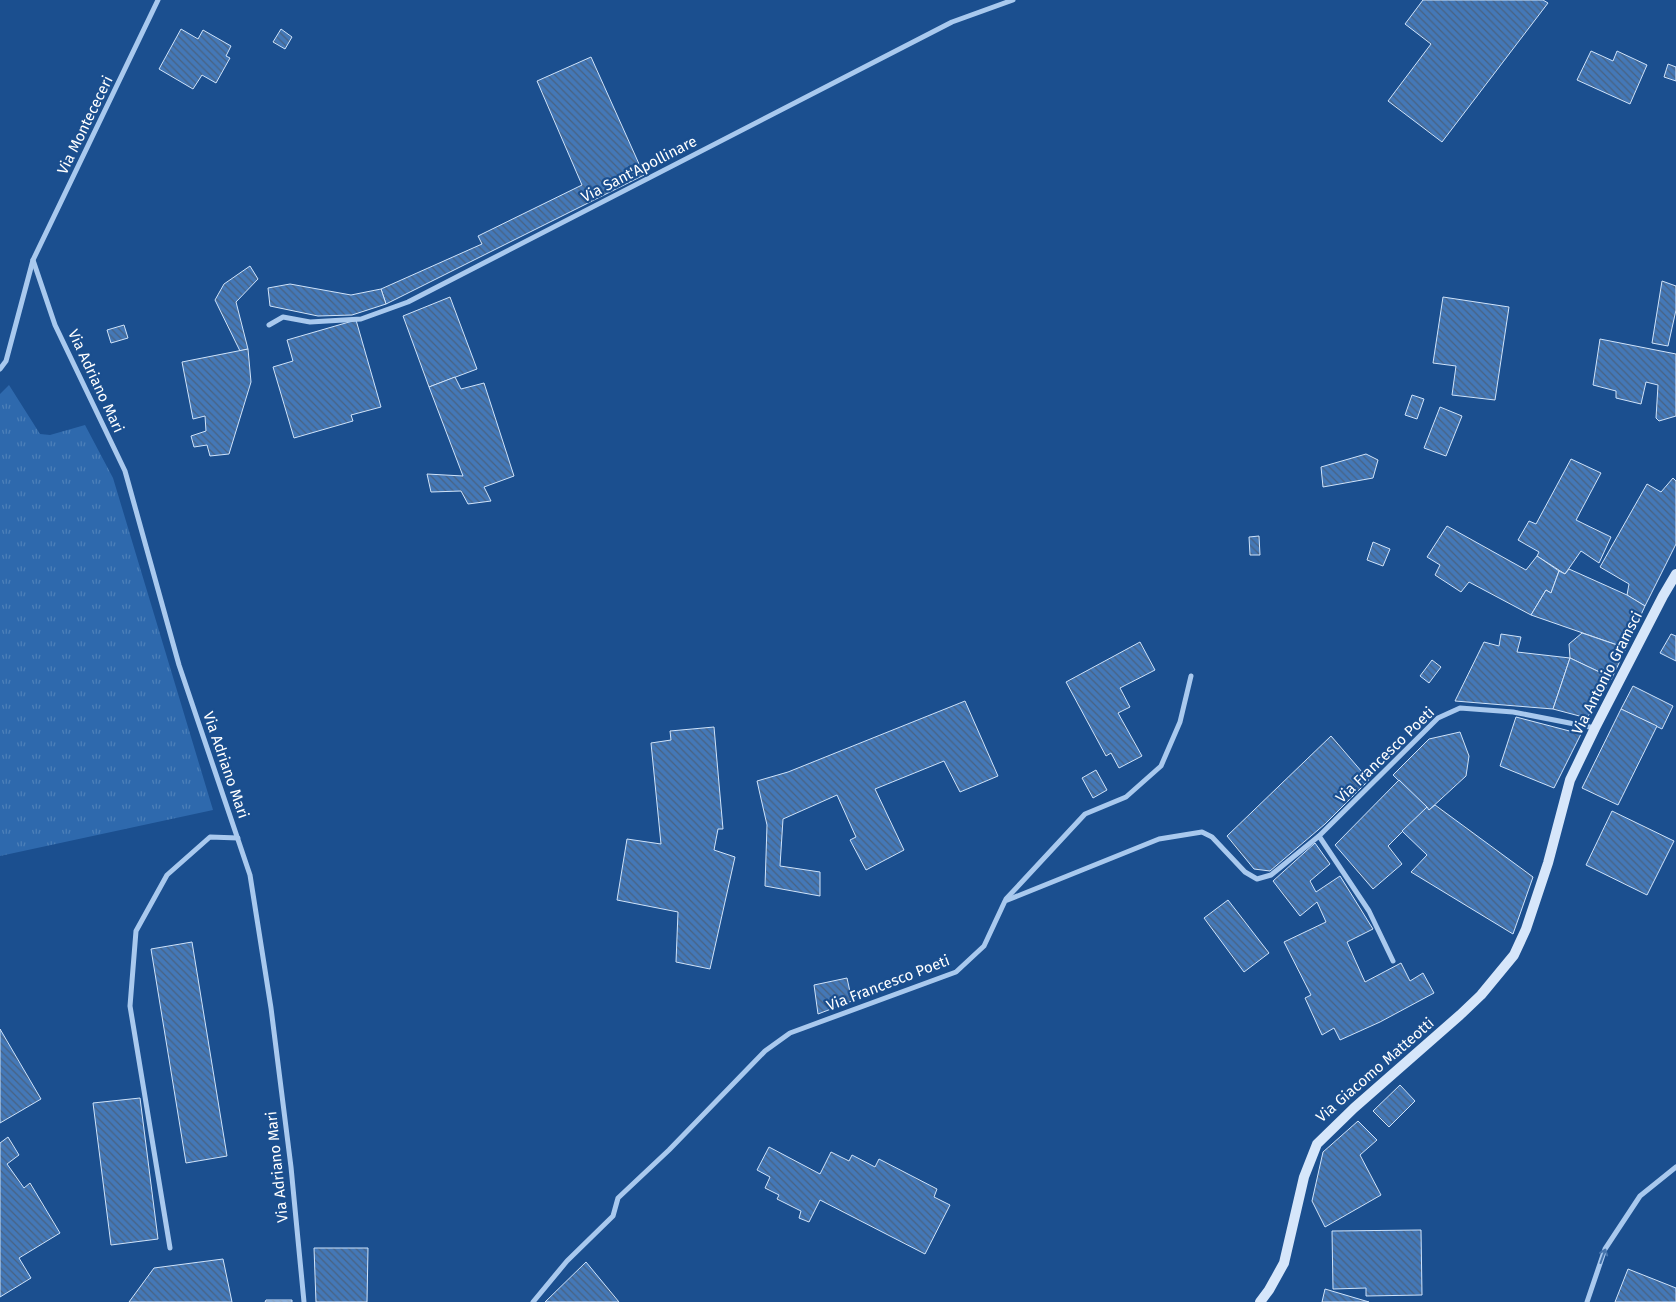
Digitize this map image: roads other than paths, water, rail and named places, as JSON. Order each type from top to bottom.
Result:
[{"type":"main road","name":"Via Antonio Gramsci","points":[[1543,879],[1567,786],[1595,728],[1676,574]]},
{"type":"main road","name":"Via Giacomo Matteotti","points":[[1260,1302],[1269,1290],[1284,1262],[1304,1177],[1317,1144],[1354,1108],[1460,1015],[1499,975],[1521,942],[1543,879]]},
{"type":"street","name":"Via Montececeri","points":[[0,370],[6,361],[33,260],[158,0]]},
{"type":"street","name":"Via Sant'Apollinare","points":[[269,325],[283,317],[310,322],[361,319],[408,302],[952,22],[1013,0]]},
{"type":"street","name":"Via Adriano Mari","points":[[33,260],[55,325],[124,471],[179,665],[250,875],[271,1008],[304,1302]]},
{"type":"street","points":[[1005,900],[1085,814],[1126,797],[1161,766],[1180,722],[1191,676]]},
{"type":"street","name":"Via Francesco Poeti","points":[[533,1302],[567,1261],[613,1216],[618,1198],[669,1150],[765,1051],[790,1033],[956,972],[984,946],[1005,900],[1159,839],[1202,832],[1212,837],[1245,872],[1257,879],[1271,875],[1319,836],[1438,718],[1460,708],[1513,712],[1595,728]]},
{"type":"street","points":[[1319,836],[1369,911],[1393,961]]},
{"type":"street","points":[[170,1248],[130,1006],[136,931],[167,875],[210,837],[238,838]]},
{"type":"street","points":[[1587,1302],[1605,1249],[1640,1196],[1676,1167]]}]
